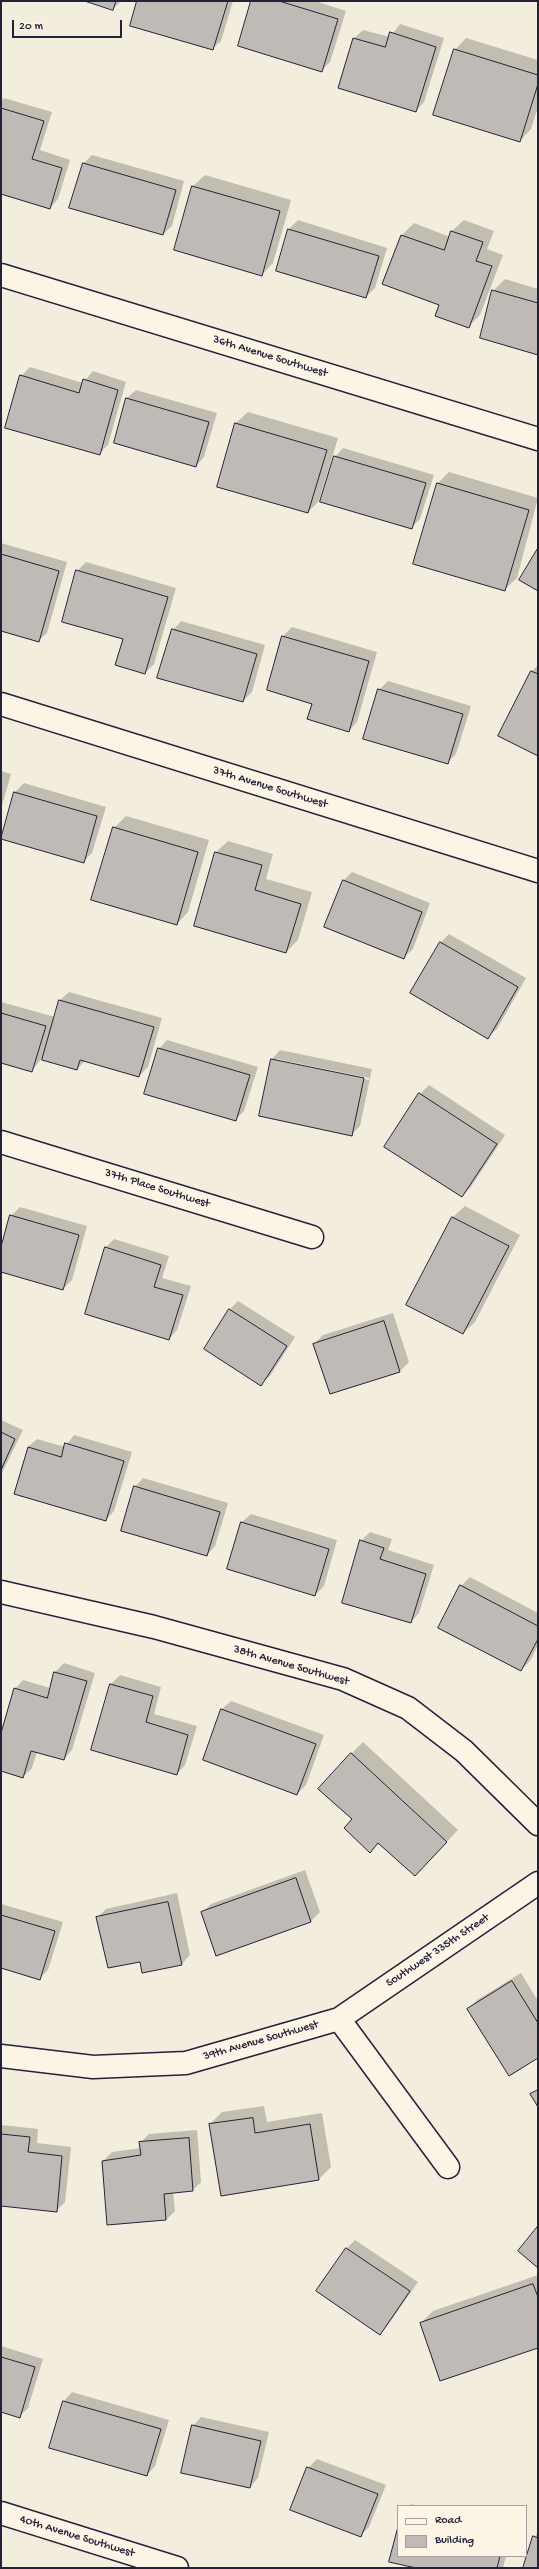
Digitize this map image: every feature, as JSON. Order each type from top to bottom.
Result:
[{"type":"street","name":"36th Avenue Southwest","points":[[1,274],[538,439]]},
{"type":"street","name":"37th Avenue Southwest","points":[[1,704],[538,871]]},
{"type":"street","name":"37th Place Southwest","points":[[1,1142],[312,1237]]},
{"type":"street","name":"38th Avenue Southwest","points":[[1,1592],[154,1628],[343,1679],[408,1708],[464,1751],[538,1824]]},
{"type":"street","name":"Southwest 335th Street","points":[[338,2019],[538,1883]]},
{"type":"street","name":"39th Avenue Southwest","points":[[1,2056],[93,2067],[186,2063],[338,2019]]},
{"type":"street","points":[[338,2019],[448,2167]]},
{"type":"street","name":"40th Avenue Southwest","points":[[1,2513],[176,2568]]},
{"type":"building","points":[[85,1],[116,1],[113,10]]},
{"type":"building","points":[[137,1],[228,1],[213,50],[130,26]]},
{"type":"building","points":[[251,1],[279,1],[338,19],[322,72],[238,46]]},
{"type":"building","points":[[390,32],[436,47],[416,112],[338,88],[353,38],[385,47]]},
{"type":"building","points":[[454,49],[538,75],[538,84],[520,142],[433,115]]},
{"type":"building","points":[[1,108],[44,121],[32,159],[62,168],[50,209],[1,194]]},
{"type":"building","points":[[83,163],[176,190],[163,235],[69,208]]},
{"type":"building","points":[[192,186],[280,211],[262,276],[174,250]]},
{"type":"building","points":[[288,229],[379,256],[366,298],[276,271]]},
{"type":"building","points":[[451,231],[483,242],[476,261],[492,266],[469,328],[435,316],[439,305],[382,284],[401,235],[444,250]]},
{"type":"building","points":[[492,290],[538,303],[538,355],[480,338]]},
{"type":"building","points":[[20,375],[79,393],[83,379],[118,390],[100,455],[5,428]]},
{"type":"building","points":[[126,398],[209,422],[196,467],[114,443]]},
{"type":"building","points":[[235,423],[327,450],[308,513],[217,487]]},
{"type":"building","points":[[334,456],[426,483],[412,529],[320,502]]},
{"type":"building","points":[[437,483],[529,510],[505,591],[413,564]]},
{"type":"building","points":[[538,548],[538,591],[519,580]]},
{"type":"building","points":[[1,554],[59,571],[39,642],[1,631]]},
{"type":"building","points":[[76,570],[168,597],[145,674],[115,665],[123,639],[62,622]]},
{"type":"building","points":[[172,629],[257,654],[243,702],[157,678]]},
{"type":"building","points":[[282,636],[369,661],[349,732],[307,719],[312,704],[267,690]]},
{"type":"building","points":[[531,671],[538,674],[538,756],[498,736]]},
{"type":"building","points":[[378,689],[463,714],[448,764],[363,739]]},
{"type":"building","points":[[14,792],[97,816],[84,863],[1,839]]},
{"type":"building","points":[[113,827],[198,852],[177,925],[91,900]]},
{"type":"building","points":[[215,852],[262,865],[255,890],[301,904],[286,953],[194,926]]},
{"type":"building","points":[[343,880],[422,912],[404,959],[324,927]]},
{"type":"building","points":[[440,942],[518,987],[488,1039],[410,993]]},
{"type":"building","points":[[59,1000],[154,1027],[139,1077],[80,1060],[77,1070],[42,1060]]},
{"type":"building","points":[[1,1013],[46,1026],[32,1072],[1,1063]]},
{"type":"building","points":[[158,1048],[250,1075],[236,1121],[144,1094]]},
{"type":"building","points":[[271,1059],[364,1078],[352,1136],[259,1116]]},
{"type":"building","points":[[419,1093],[497,1144],[462,1197],[384,1147]]},
{"type":"building","points":[[10,1215],[79,1235],[63,1290],[1,1272],[1,1247]]},
{"type":"building","points":[[452,1217],[509,1246],[463,1334],[406,1305]]},
{"type":"building","points":[[105,1247],[161,1265],[154,1287],[183,1295],[169,1340],[85,1314]]},
{"type":"building","points":[[229,1309],[287,1346],[261,1386],[204,1349]]},
{"type":"building","points":[[384,1321],[400,1372],[330,1394],[313,1344]]},
{"type":"building","points":[[1,1432],[15,1439],[1,1470]]},
{"type":"building","points":[[65,1443],[124,1461],[106,1521],[14,1494],[28,1447],[61,1457]]},
{"type":"building","points":[[134,1486],[220,1512],[207,1556],[121,1531]]},
{"type":"building","points":[[241,1522],[329,1549],[315,1596],[227,1569]]},
{"type":"building","points":[[360,1540],[384,1548],[380,1559],[426,1574],[411,1623],[342,1603]]},
{"type":"building","points":[[460,1585],[538,1626],[538,1639],[521,1671],[438,1628]]},
{"type":"building","points":[[54,1672],[87,1681],[64,1760],[31,1751],[23,1778],[1,1771],[1,1733],[14,1688],[47,1698]]},
{"type":"building","points":[[110,1684],[153,1696],[146,1722],[188,1735],[177,1775],[91,1750]]},
{"type":"building","points":[[221,1709],[316,1744],[297,1795],[203,1760]]},
{"type":"building","points":[[351,1753],[447,1842],[415,1876],[378,1843],[370,1853],[344,1828],[352,1819],[318,1789]]},
{"type":"building","points":[[296,1878],[311,1922],[216,1956],[201,1912]]},
{"type":"building","points":[[168,1902],[182,1965],[142,1973],[140,1962],[108,1968],[96,1917]]},
{"type":"building","points":[[1,1915],[55,1931],[40,1980],[1,1968]]},
{"type":"building","points":[[512,1981],[538,2023],[538,2058],[509,2076],[467,2009]]},
{"type":"building","points":[[538,2090],[538,2107],[530,2094]]},
{"type":"building","points":[[253,2118],[255,2133],[310,2124],[319,2180],[221,2196],[209,2124]]},
{"type":"building","points":[[1,2134],[30,2137],[28,2152],[62,2156],[57,2212],[1,2206]]},
{"type":"building","points":[[189,2138],[193,2191],[164,2194],[166,2220],[107,2225],[102,2161],[141,2155],[139,2142]]},
{"type":"building","points":[[538,2226],[538,2268],[518,2251]]},
{"type":"building","points":[[346,2248],[410,2291],[380,2335],[316,2291]]},
{"type":"building","points":[[533,2284],[538,2297],[538,2348],[440,2381],[420,2323]]},
{"type":"building","points":[[1,2357],[35,2367],[20,2418],[1,2412]]},
{"type":"building","points":[[63,2401],[161,2429],[147,2476],[49,2448]]},
{"type":"building","points":[[192,2425],[261,2441],[250,2488],[181,2473]]},
{"type":"building","points":[[307,2467],[378,2494],[361,2537],[290,2510]]},
{"type":"building","points":[[397,2531],[397,2557],[500,2557],[497,2568],[416,2568],[389,2562]]},
{"type":"building","points":[[533,2536],[538,2538],[538,2568],[523,2568]]}]
